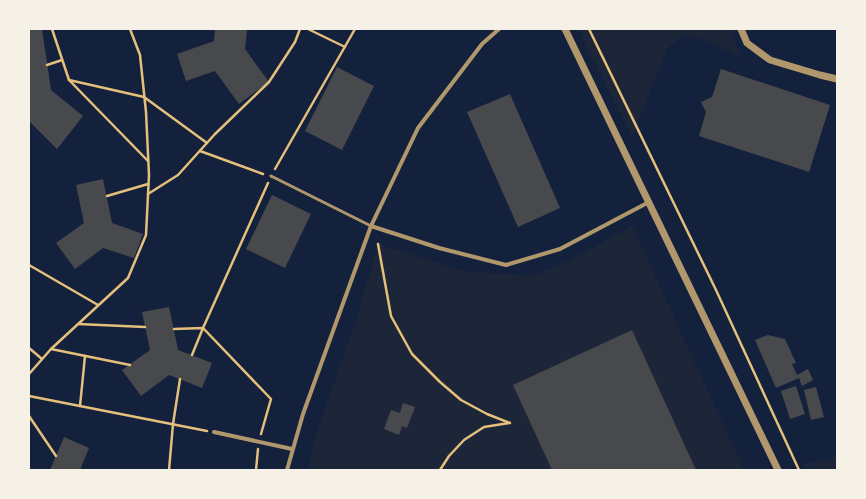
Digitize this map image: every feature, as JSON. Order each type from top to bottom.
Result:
[{"type":"street","points":[[287,470],[303,414],[371,226],[418,128],[482,44],[499,29]]},
{"type":"street","points":[[565,29],[778,470]]},
{"type":"street","points":[[742,29],[747,43],[770,60],[837,79]]},
{"type":"street","points":[[371,226],[439,248],[506,265],[560,248],[649,202]]},
{"type":"street","points":[[214,432],[292,449]]},
{"type":"lane","points":[[271,176],[371,226]]},
{"type":"path","points":[[52,29],[68,80],[148,161]]},
{"type":"path","points":[[29,374],[51,349],[128,278],[146,235],[148,161],[144,97],[140,55],[130,29]]},
{"type":"path","points":[[148,194],[178,175],[207,143],[269,82],[295,42],[300,29]]},
{"type":"path","points":[[308,29],[345,47]]},
{"type":"path","points":[[192,355],[202,328],[271,176],[355,29]]},
{"type":"path","points":[[589,29],[716,290],[798,470]]},
{"type":"path","points":[[47,65],[62,60]]},
{"type":"path","points":[[68,80],[144,97],[207,143]]},
{"type":"path","points":[[200,151],[271,176]]},
{"type":"path","points":[[107,196],[148,184]]},
{"type":"path","points":[[378,244],[392,316],[412,354],[440,382],[461,400],[487,414],[510,423],[484,427],[464,440],[449,456],[440,470]]},
{"type":"path","points":[[29,265],[98,305]]},
{"type":"path","points":[[78,324],[145,327]]},
{"type":"path","points":[[174,329],[202,328],[271,399],[259,442],[256,470]]},
{"type":"path","points":[[29,348],[42,359]]},
{"type":"path","points":[[51,349],[130,365]]},
{"type":"path","points":[[80,406],[85,356]]},
{"type":"path","points":[[169,470],[173,424],[180,379]]},
{"type":"path","points":[[29,396],[214,432]]},
{"type":"path","points":[[29,416],[56,456]]},
{"type":"shaded area","points":[[579,29],[730,29],[741,57],[707,41],[683,34],[667,49],[632,136],[588,50]]},
{"type":"shaded area","points":[[632,226],[744,470],[308,470],[313,443],[358,315],[378,244],[464,271],[533,276],[571,260]]},
{"type":"shaded area","points":[[837,457],[837,470],[805,470],[803,464]]},
{"type":"building","points":[[29,29],[42,29],[51,90],[83,116],[57,149],[29,121]]},
{"type":"building","points":[[215,29],[247,29],[245,49],[269,82],[239,104],[215,71],[186,81],[177,54],[214,41]]},
{"type":"building","points":[[337,67],[374,86],[342,150],[305,131]]},
{"type":"building","points":[[721,69],[830,105],[809,172],[699,136],[706,112],[701,102],[712,97]]},
{"type":"building","points":[[510,94],[560,208],[518,227],[467,112]]},
{"type":"building","points":[[103,179],[112,223],[143,234],[134,258],[103,248],[75,269],[56,243],[84,223],[76,185]]},
{"type":"building","points":[[272,195],[311,214],[285,268],[246,249]]},
{"type":"building","points":[[169,307],[178,350],[212,363],[202,388],[169,375],[141,396],[122,370],[150,350],[142,312]]},
{"type":"building","points":[[632,330],[696,470],[552,470],[513,385]]},
{"type":"building","points":[[768,335],[785,339],[796,363],[792,364],[797,375],[808,369],[813,380],[802,386],[799,378],[776,388],[755,340]]},
{"type":"building","points":[[796,386],[805,414],[790,419],[781,391]]},
{"type":"building","points":[[816,387],[824,417],[811,420],[804,390]]},
{"type":"building","points":[[403,403],[415,407],[407,428],[402,426],[399,435],[384,429],[391,410],[400,413]]},
{"type":"building","points":[[64,437],[89,448],[80,470],[50,470]]}]
